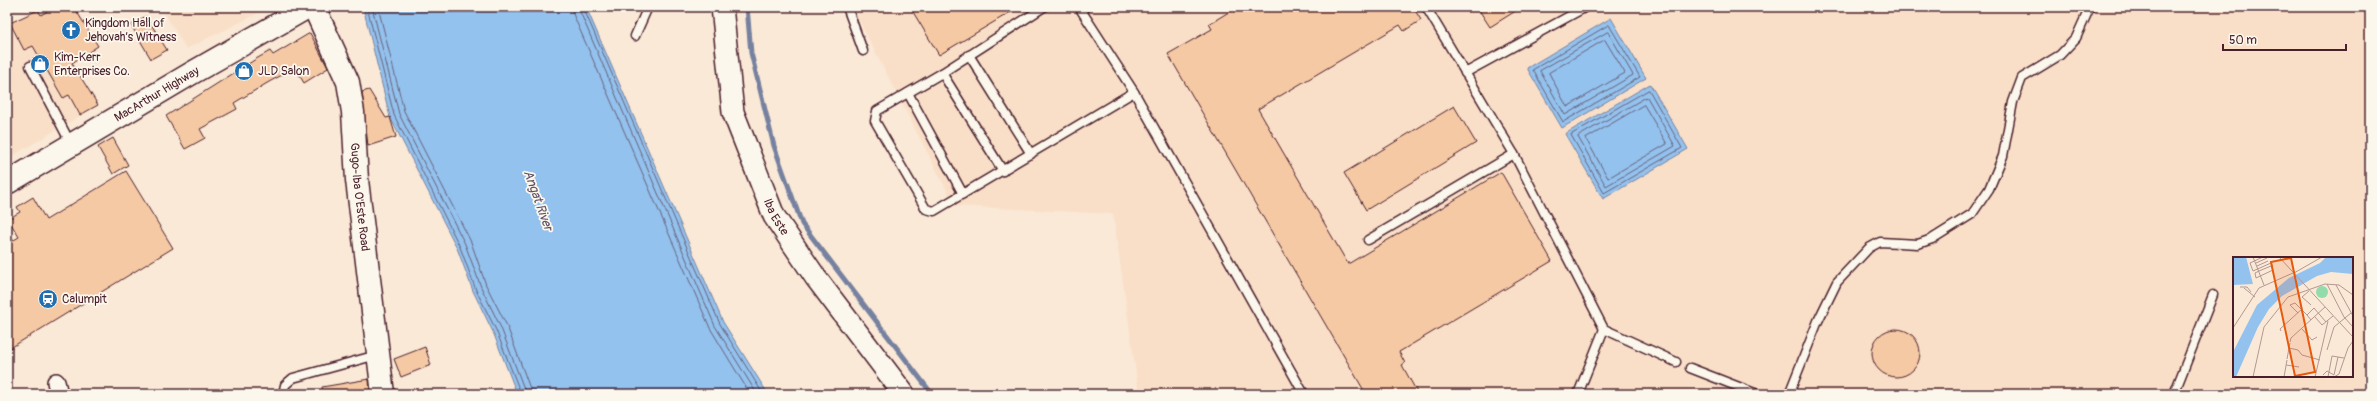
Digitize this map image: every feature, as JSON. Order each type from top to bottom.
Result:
[{"type":"main road","name":"MacArthur Highway","points":[[7,183],[192,73],[308,7]]},
{"type":"main road","name":"Gugo-Iba O'Este Road","points":[[314,7],[348,82],[353,112],[358,180],[383,394]]},
{"type":"street","name":"Iba Este","points":[[722,7],[732,112],[774,216],[816,278],[904,394]]},
{"type":"lane","points":[[635,36],[648,7]]},
{"type":"lane","points":[[847,7],[863,51]]},
{"type":"lane","points":[[1044,7],[942,73],[877,111],[875,121],[926,208],[934,210],[963,194],[1134,92]]},
{"type":"lane","points":[[1079,7],[1134,92],[1304,394]]},
{"type":"lane","points":[[1426,7],[1514,154],[1604,329],[1676,362]]},
{"type":"lane","points":[[1465,73],[1586,7]]},
{"type":"lane","points":[[1789,394],[1818,322],[1837,282],[1869,248],[1880,242],[1918,244],[1932,239],[1972,214],[1988,190],[2003,156],[2013,102],[2022,78],[2060,55],[2076,38],[2090,7]]},
{"type":"lane","points":[[969,55],[1031,154]]},
{"type":"lane","points":[[30,66],[71,145]]},
{"type":"lane","points":[[942,73],[1003,170]]},
{"type":"lane","points":[[908,93],[963,194]]},
{"type":"lane","points":[[1368,240],[1514,154]]},
{"type":"lane","points":[[2174,394],[2213,295]]},
{"type":"lane","points":[[1578,394],[1604,329]]},
{"type":"lane","points":[[283,394],[285,385],[293,378],[379,355]]},
{"type":"lane","points":[[1690,368],[1757,394]]},
{"type":"shaded area","points":[[161,7],[271,7],[186,49]]},
{"type":"shaded area","points":[[852,7],[2370,7],[2370,394],[1139,394],[1113,214],[955,206]]},
{"type":"shaded area","name":"Kim-Kerr Enterprises Co.","points":[[39,10],[98,105],[9,158],[7,154],[7,24]]},
{"type":"water","name":"Angat River","points":[[363,7],[586,7],[723,322],[768,394],[517,394],[493,332],[473,291],[457,248],[390,117]]},
{"type":"water","points":[[1611,18],[1646,78],[1562,128],[1527,68]]},
{"type":"water","points":[[1650,84],[1688,149],[1603,199],[1565,134]]},
{"type":"building","points":[[54,7],[74,7],[98,46],[72,63],[98,105],[80,115],[69,95],[63,98],[33,46],[24,50],[10,23],[38,10],[41,15]]},
{"type":"building","points":[[910,7],[1019,7],[939,55]]},
{"type":"building","points":[[1237,7],[1413,7],[1421,20],[1404,31],[1400,25],[1258,109],[1348,264],[1501,172],[1552,261],[1399,352],[1405,363],[1402,365],[1418,394],[1366,394],[1168,54],[1212,29],[1209,24]]},
{"type":"building","points":[[1477,7],[1522,7],[1490,27]]},
{"type":"building","points":[[146,16],[167,50],[151,59],[131,25]]},
{"type":"building","points":[[310,33],[328,68],[304,83],[295,68],[269,82],[234,103],[237,109],[200,129],[205,138],[185,149],[166,116],[256,59],[270,51],[273,55]]},
{"type":"building","points":[[369,90],[386,118],[390,117],[396,137],[368,146],[362,92]]},
{"type":"building","points":[[1454,106],[1476,143],[1366,210],[1344,173]]},
{"type":"building","points":[[113,138],[128,165],[113,174],[98,147]]},
{"type":"building","name":"Calumpit","points":[[126,171],[173,248],[7,350],[7,244],[19,237],[8,219],[20,212],[17,207],[33,197],[46,220]]},
{"type":"building","points":[[1896,329],[1905,331],[1913,336],[1918,344],[1920,353],[1918,362],[1913,370],[1905,375],[1896,377],[1887,375],[1879,370],[1874,362],[1872,353],[1874,344],[1879,336],[1887,331]]},
{"type":"building","points":[[425,347],[431,365],[401,377],[394,359]]},
{"type":"building","points":[[369,379],[370,394],[323,394],[322,387]]},
{"type":"waterway","points":[[747,7],[751,53],[774,146],[802,224],[932,394]]},
{"type":"place","name":"Kingdom Hall of Jehovah’s Witness","points":[[71,30]]},
{"type":"place","name":"Kim-Kerr Enterprises Co.","points":[[40,64]]},
{"type":"place","name":"JLD Salon","points":[[244,71]]},
{"type":"place","name":"Calumpit","points":[[48,299]]}]
